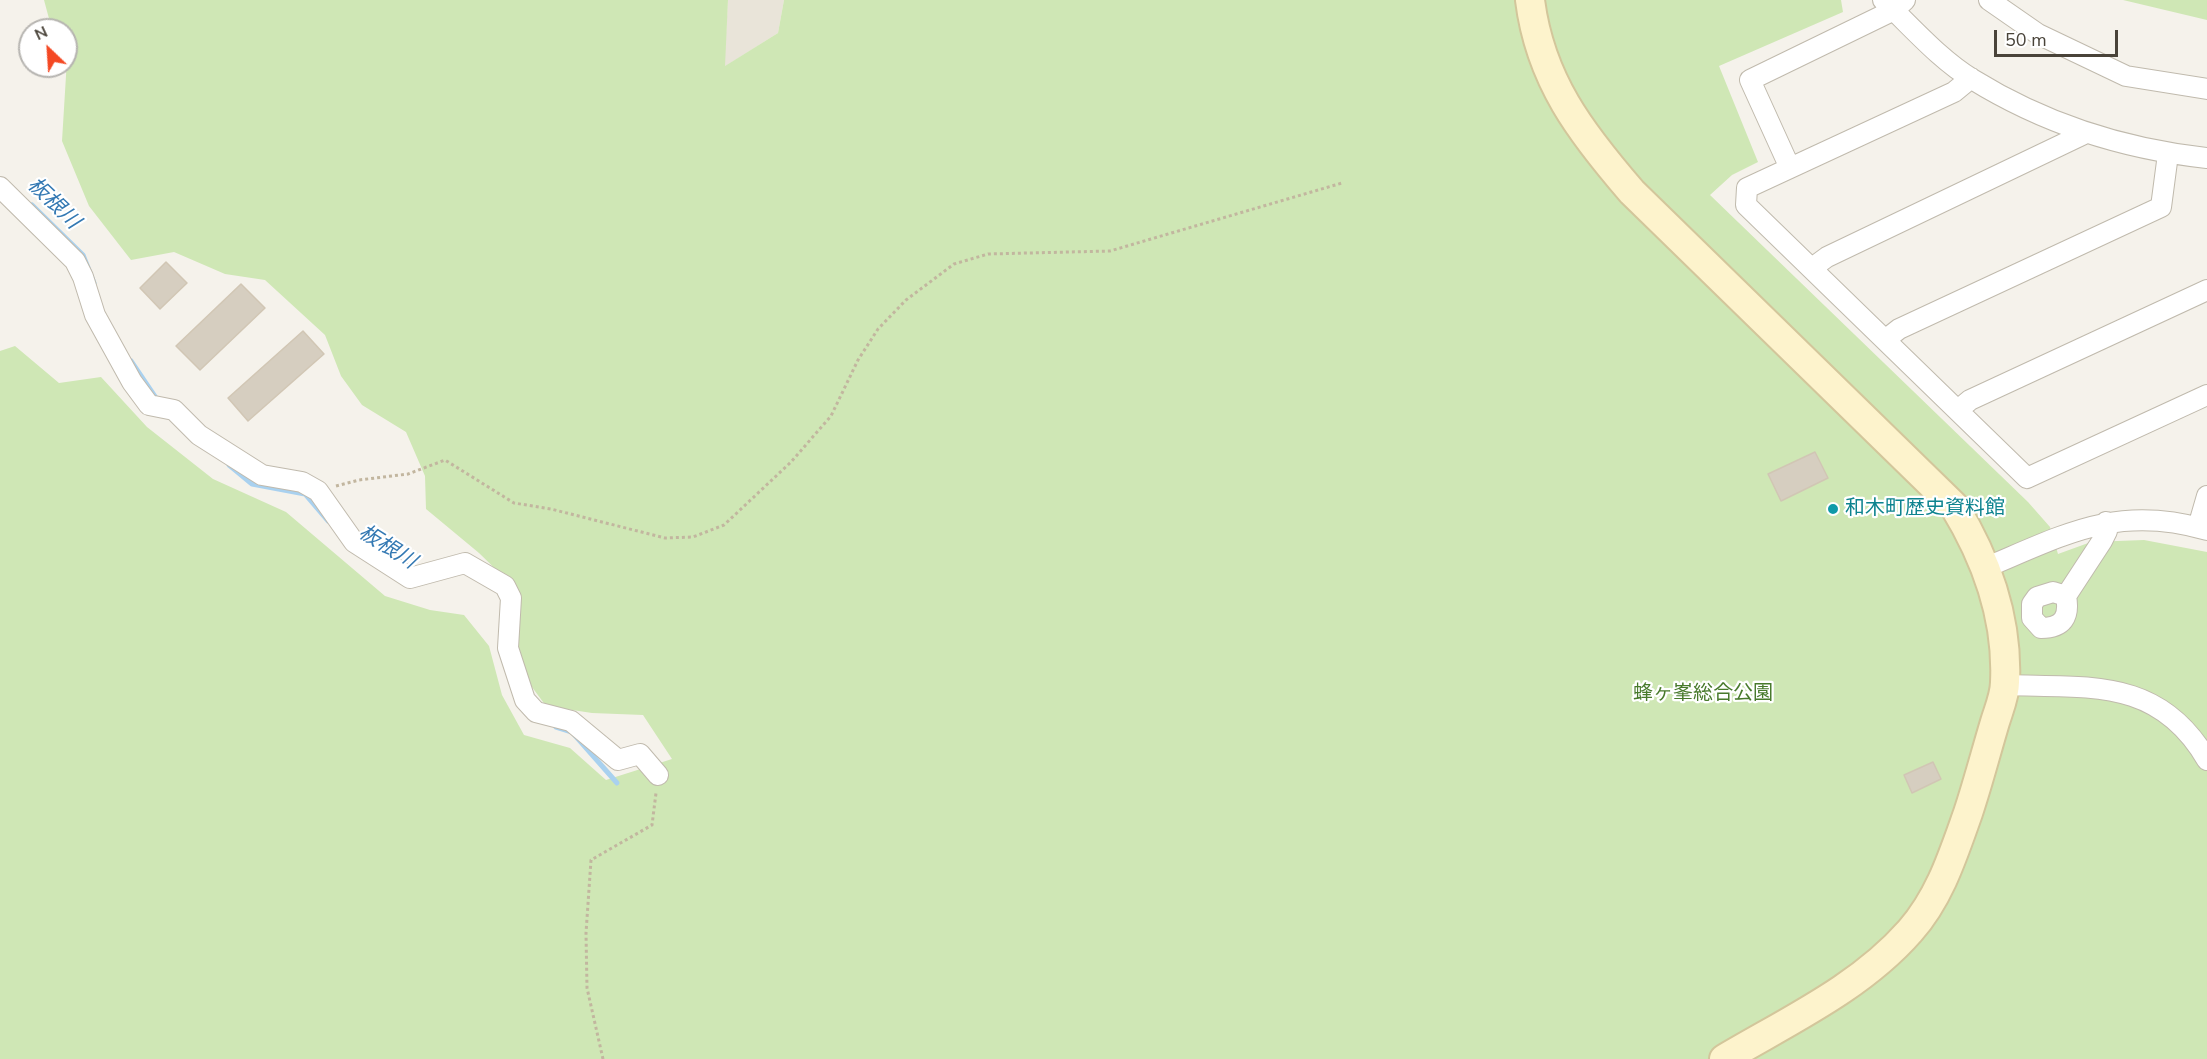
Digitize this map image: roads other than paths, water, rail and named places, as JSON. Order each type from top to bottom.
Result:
[{"type":"street","points":[[1530,0],[1534,32],[1553,81],[1589,143],[1632,192],[1948,500],[1969,530],[1987,567],[1997,598],[2005,652],[2006,685],[1976,792],[1945,878],[1911,930],[1872,968],[1828,998],[1724,1059]]},
{"type":"street","points":[[1989,0],[2038,34],[2126,76],[2207,88]]},
{"type":"street","points":[[1790,168],[1750,80],[1894,3],[1971,78],[2084,134],[2168,154],[2207,158]]},
{"type":"street","points":[[1971,78],[1954,92],[1747,188],[1746,205],[2026,478],[2207,395]]},
{"type":"street","points":[[1812,268],[1827,257],[2084,134]]},
{"type":"street","points":[[1886,340],[1899,330],[2161,207],[2168,154]]},
{"type":"street","points":[[0,187],[75,261],[83,277],[95,315],[132,382],[149,405],[174,410],[199,435],[262,475],[302,482],[318,491],[354,542],[410,578],[465,563],[505,586],[511,598],[508,648],[525,700],[536,712],[571,721],[618,760],[640,754],[658,775]]},
{"type":"street","points":[[1958,410],[1970,400],[2207,290]]},
{"type":"street","points":[[1987,567],[2064,535],[2106,522],[2156,520],[2202,529],[2207,496]]},
{"type":"street","points":[[2066,596],[2102,541],[2107,531],[2106,522]]},
{"type":"street","points":[[2006,685],[2125,692],[2161,707],[2194,737],[2207,760]]},
{"type":"waterway","name":"板根川","points":[[32,205],[83,255],[94,283]]},
{"type":"waterway","name":"板根川","points":[[131,361],[158,401]]},
{"type":"waterway","name":"板根川","points":[[229,465],[252,484],[305,494],[328,521]]},
{"type":"waterway","name":"板根川","points":[[556,727],[572,732],[617,783]]},
{"type":"place","name":"和木町歴史資料館","points":[[1833,509]]},
{"type":"park label","name":"蜂ヶ峯総合公園","points":[[1703,694]]}]
